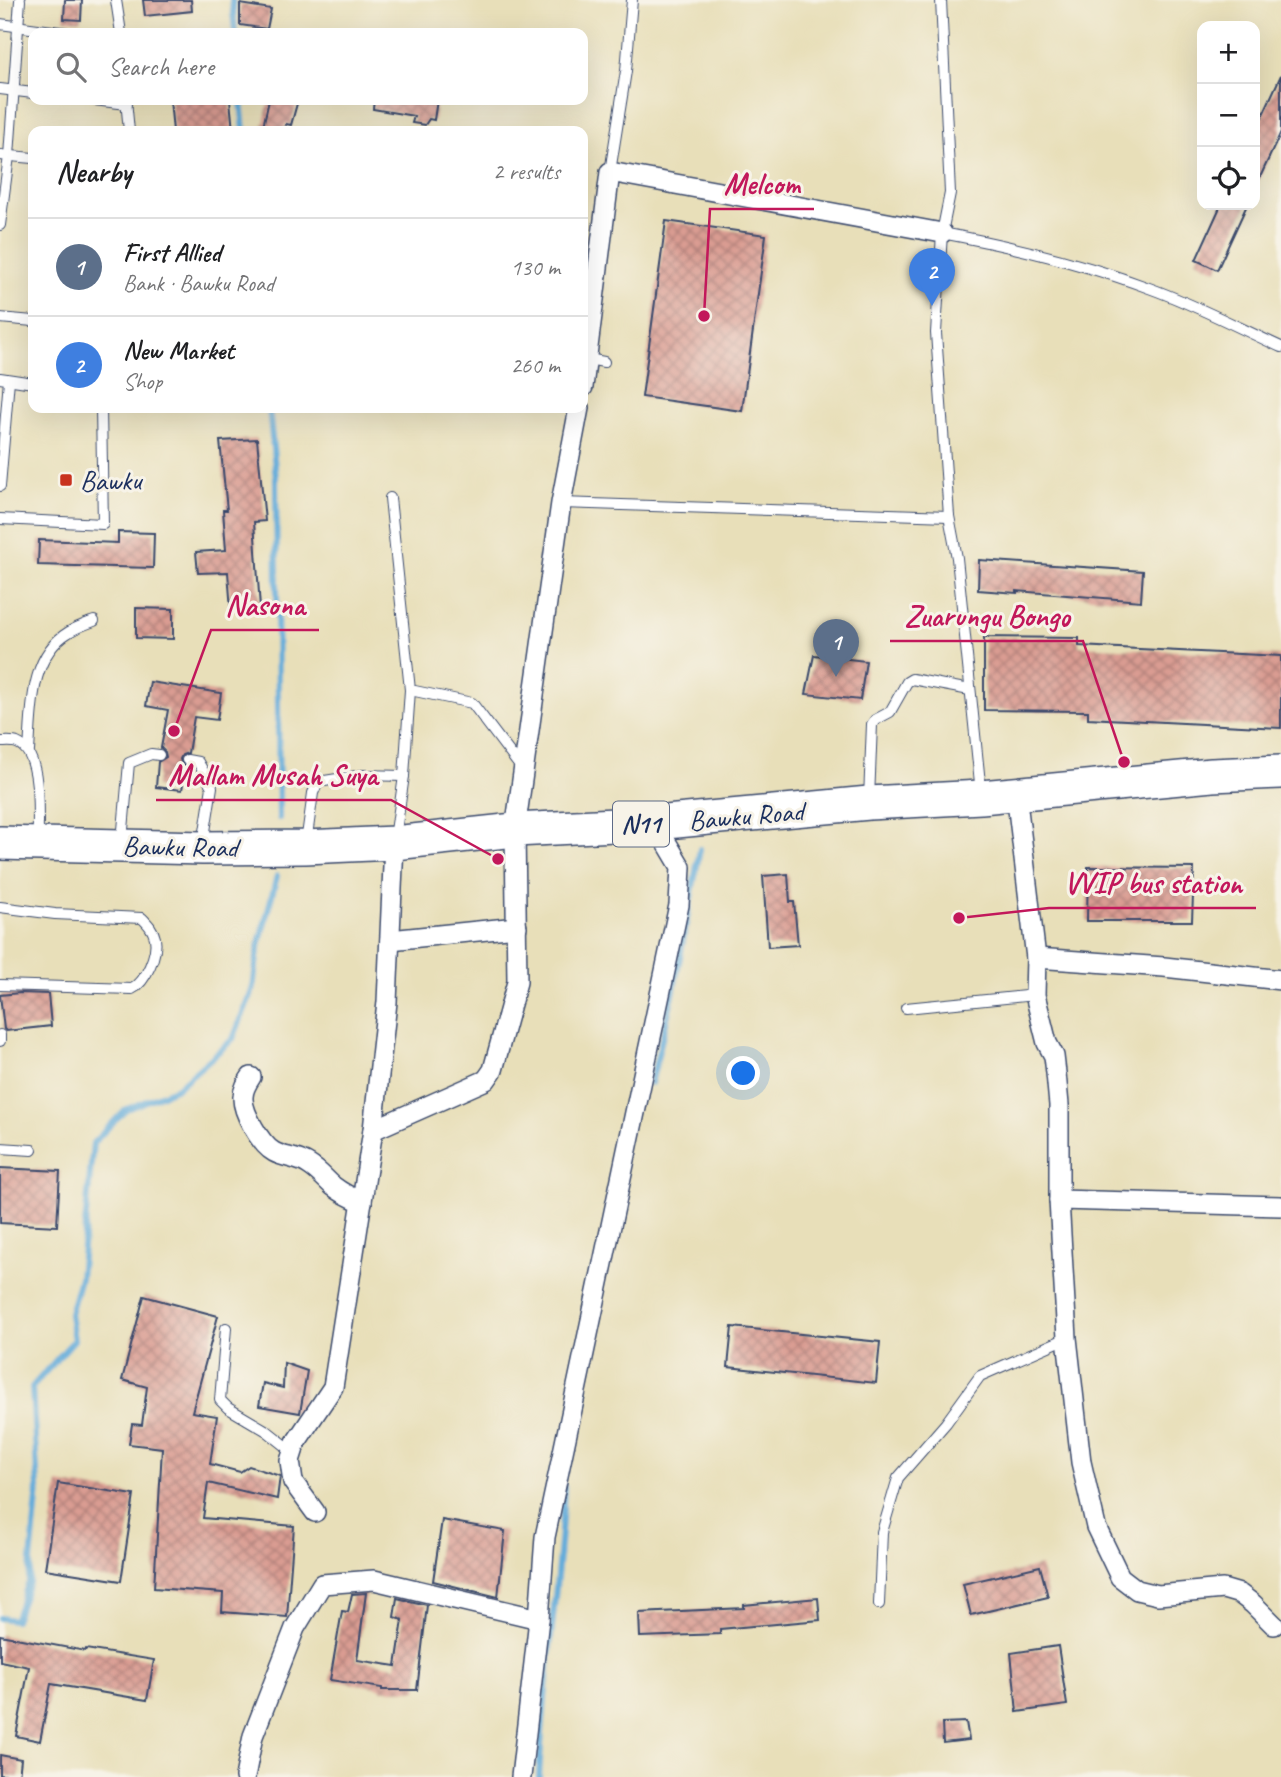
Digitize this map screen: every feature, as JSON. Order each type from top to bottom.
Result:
[{"type":"highway","name":"Bawku Road","points":[[0,843],[203,848],[394,843],[515,830],[655,823],[869,803],[981,797],[1281,772]]},
{"type":"street","points":[[588,377],[596,360],[610,172],[942,233]]},
{"type":"street","points":[[373,1130],[486,1080],[493,1070],[517,982],[515,830],[561,503],[578,413]]},
{"type":"street","points":[[1016,793],[1036,958],[1035,995],[1055,1064],[1059,1105],[1059,1200],[1068,1338],[1081,1462],[1096,1527],[1120,1577],[1136,1590],[1158,1595],[1223,1589],[1240,1594],[1274,1625]]},
{"type":"street","points":[[522,1777],[545,1537],[679,905],[681,867],[655,823]]},
{"type":"street","points":[[315,1512],[293,1482],[290,1461],[292,1450],[332,1387],[373,1130],[387,1002],[394,843]]},
{"type":"street","points":[[390,940],[517,927]]},
{"type":"street","points":[[1036,958],[1164,967],[1281,980]]},
{"type":"street","points":[[251,1077],[245,1086],[244,1107],[254,1129],[268,1148],[307,1163],[336,1189],[362,1202]]},
{"type":"street","points":[[1059,1200],[1281,1206]]},
{"type":"street","points":[[245,1777],[253,1737],[295,1628],[322,1584],[374,1580],[539,1619]]},
{"type":"lane","points":[[0,225],[4,155],[13,90],[20,0]]},
{"type":"lane","points":[[116,0],[120,28]]},
{"type":"lane","points":[[610,172],[626,71],[632,0]]},
{"type":"lane","points":[[941,0],[950,193],[942,233],[936,333],[949,516],[957,558],[981,797]]},
{"type":"lane","points":[[0,24],[32,28]]},
{"type":"lane","points":[[0,89],[28,92]]},
{"type":"lane","points":[[126,105],[128,126]]},
{"type":"lane","points":[[4,155],[28,157]]},
{"type":"lane","points":[[942,233],[1069,262],[1138,284],[1281,347]]},
{"type":"lane","points":[[0,318],[28,321]]},
{"type":"lane","points":[[0,486],[5,379],[28,382]]},
{"type":"lane","points":[[0,519],[103,524],[101,413]]},
{"type":"lane","points":[[390,498],[410,690],[404,776],[394,843]]},
{"type":"lane","points":[[561,503],[949,516]]},
{"type":"lane","points":[[38,844],[35,767],[29,751],[38,671],[51,648],[69,632],[94,621]]},
{"type":"lane","points":[[869,803],[872,724],[874,720],[890,712],[906,681],[912,679],[970,690]]},
{"type":"lane","points":[[410,690],[472,703],[524,771]]},
{"type":"lane","points":[[1,742],[17,743],[29,751]]},
{"type":"lane","points":[[122,845],[129,763],[150,754],[159,755]]},
{"type":"lane","points":[[187,760],[198,762],[212,787],[203,848]]},
{"type":"lane","points":[[305,847],[313,793],[318,782],[363,775],[404,776]]},
{"type":"lane","points":[[0,907],[55,914],[142,918],[150,926],[155,939],[155,953],[142,981],[132,989],[0,985]]},
{"type":"lane","points":[[906,1007],[1035,995]]},
{"type":"lane","points":[[0,1035],[0,1041]]},
{"type":"lane","points":[[0,1148],[32,1150]]},
{"type":"lane","points":[[226,1328],[220,1400],[292,1450]]},
{"type":"lane","points":[[879,1604],[881,1532],[898,1478],[946,1423],[980,1376],[1068,1338]]},
{"type":"building","points":[[65,0],[82,0],[81,20],[64,19]]},
{"type":"building","points":[[143,0],[191,0],[192,11],[145,16]]},
{"type":"building","points":[[240,4],[271,9],[267,28],[240,25]]},
{"type":"building","points":[[1281,75],[1281,132],[1260,177],[1260,147],[1260,121]]},
{"type":"building","points":[[170,105],[230,105],[233,126],[173,126]]},
{"type":"building","points":[[268,105],[297,105],[291,125],[263,126]]},
{"type":"building","points":[[373,105],[436,105],[434,120],[429,119],[425,125],[412,123],[414,116],[373,109]]},
{"type":"building","points":[[1219,210],[1245,210],[1217,270],[1196,260]]},
{"type":"building","points":[[666,221],[766,235],[742,411],[642,397]]},
{"type":"building","points":[[257,439],[265,521],[254,522],[260,608],[231,610],[228,572],[198,573],[196,552],[226,550],[223,510],[227,510],[220,441]]},
{"type":"building","points":[[118,532],[154,533],[153,568],[38,565],[39,540],[118,543]]},
{"type":"building","points":[[979,560],[1143,571],[1141,601],[978,590]]},
{"type":"building","points":[[136,608],[173,609],[173,639],[136,638]]},
{"type":"building","points":[[984,637],[1079,638],[1079,646],[1281,656],[1281,728],[1088,718],[1088,711],[984,710]]},
{"type":"building","points":[[814,655],[866,661],[860,700],[806,694]]},
{"type":"building","points":[[150,682],[221,693],[217,720],[194,717],[188,753],[180,759],[186,767],[182,790],[156,787],[158,762],[166,757],[161,748],[168,710],[146,706]]},
{"type":"building","points":[[1088,867],[1194,868],[1192,921],[1087,921]]},
{"type":"building","points":[[788,874],[798,945],[768,947],[763,876]]},
{"type":"building","points":[[48,994],[51,1026],[6,1031],[4,1029],[0,995]]},
{"type":"building","points":[[0,1168],[60,1171],[57,1226],[0,1223]]},
{"type":"building","points":[[144,1296],[218,1316],[192,1412],[217,1416],[210,1464],[240,1472],[249,1466],[280,1476],[277,1499],[208,1483],[203,1518],[294,1526],[287,1617],[222,1612],[223,1593],[154,1588],[162,1448],[129,1444],[132,1424],[142,1425],[147,1387],[122,1380]]},
{"type":"building","points":[[732,1327],[880,1342],[876,1383],[728,1367]]},
{"type":"building","points":[[284,1363],[307,1371],[300,1413],[259,1406],[263,1383],[283,1388]]},
{"type":"building","points":[[58,1483],[134,1495],[121,1581],[45,1569]]},
{"type":"building","points":[[442,1520],[505,1531],[498,1597],[433,1581]]},
{"type":"building","points":[[1040,1566],[1048,1597],[971,1615],[963,1584]]},
{"type":"building","points":[[366,1593],[357,1660],[396,1666],[403,1620],[394,1617],[397,1598],[427,1605],[417,1690],[382,1690],[330,1680],[342,1611],[348,1612],[352,1594]]},
{"type":"building","points":[[818,1598],[820,1620],[720,1629],[720,1634],[640,1637],[639,1613],[744,1608],[744,1605]]},
{"type":"building","points":[[0,1635],[85,1651],[86,1649],[154,1660],[147,1700],[51,1684],[40,1741],[16,1736],[29,1667],[0,1661]]},
{"type":"building","points":[[1058,1646],[1067,1705],[1017,1712],[1011,1653]]},
{"type":"building","points":[[966,1722],[969,1740],[943,1743],[942,1723]]},
{"type":"building","points":[[0,1755],[21,1759],[19,1777],[0,1775]]},
{"type":"waterway","points":[[232,0],[235,28]]},
{"type":"waterway","points":[[241,105],[244,126]]},
{"type":"waterway","points":[[270,413],[276,478],[279,818]]},
{"type":"waterway","points":[[651,1083],[673,994],[700,849]]},
{"type":"waterway","points":[[0,1618],[15,1620],[29,1582],[38,1488],[32,1387],[74,1340],[70,1314],[80,1278],[93,1143],[125,1110],[177,1088],[233,1039],[253,989],[258,949],[277,876]]},
{"type":"waterway","points":[[539,1777],[564,1487]]},
{"type":"place","name":"New Market","points":[[932,306]]},
{"type":"place","name":"Melcom","points":[[704,316]]},
{"type":"place","name":"Bawku","points":[[66,480]]},
{"type":"place","name":"First Allied","points":[[836,677]]},
{"type":"place","name":"Nasona","points":[[174,731]]},
{"type":"place","name":"Zuarungu Bongo","points":[[1124,762]]},
{"type":"place","name":"Mallam Musah Suya","points":[[498,859]]},
{"type":"place","name":"VVIP bus station","points":[[959,918]]}]
